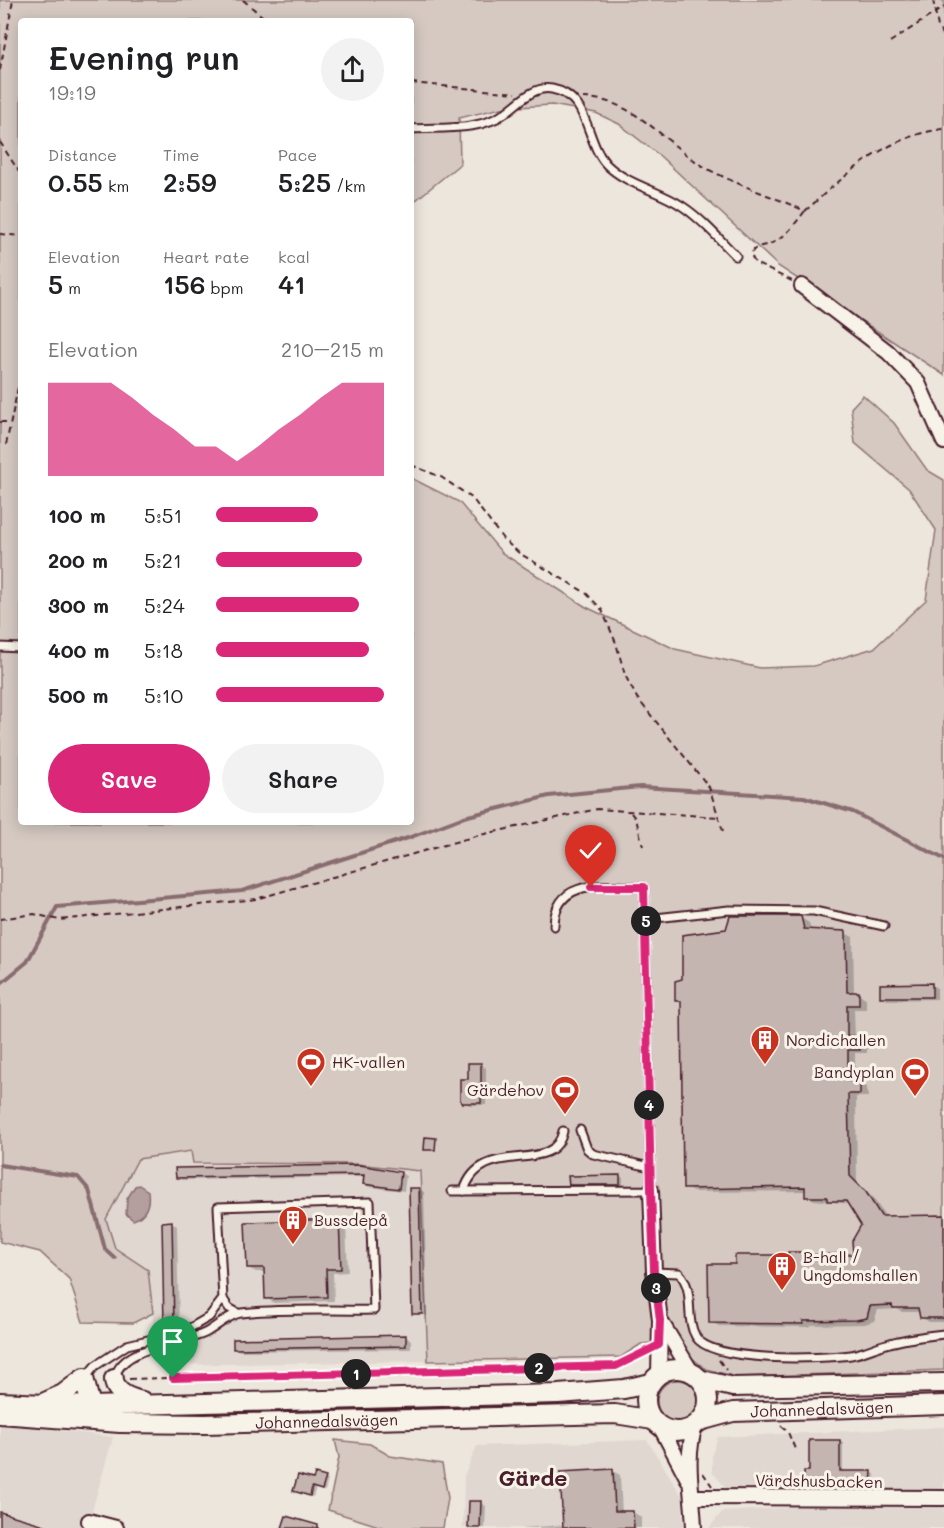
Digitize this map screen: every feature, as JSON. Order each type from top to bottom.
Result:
[{"type":"main road","points":[[674,1369],[697,1376],[708,1399],[706,1412],[698,1424],[677,1431],[657,1423],[646,1404],[655,1379],[674,1369]]},
{"type":"main road","name":"Johannedalsvägen","points":[[697,1376],[733,1387],[944,1383]]},
{"type":"main road","points":[[41,1403],[63,1394],[84,1378],[91,1406],[120,1423]]},
{"type":"main road","points":[[114,1379],[117,1389],[128,1397],[155,1404]]},
{"type":"main road","name":"Johannedalsvägen","points":[[0,1402],[91,1406],[558,1394],[624,1389],[655,1379]]},
{"type":"main road","name":"Johannedalsvägen","points":[[698,1424],[733,1412],[944,1405]]},
{"type":"main road","name":"Johannedalsvägen","points":[[0,1414],[120,1423],[227,1424],[615,1414],[657,1423]]},
{"type":"street","points":[[802,286],[888,352],[918,383],[944,442]]},
{"type":"street","points":[[651,1190],[654,1272],[660,1320],[655,1379]]},
{"type":"street","points":[[660,1320],[697,1376]]},
{"type":"street","points":[[657,1423],[692,1490]]},
{"type":"street","points":[[694,1528],[689,1451],[698,1424]]},
{"type":"street","name":"Värdshusbacken","points":[[692,1490],[944,1498]]},
{"type":"street","points":[[89,1521],[116,1528]]},
{"type":"lane","points":[[414,129],[480,125],[516,106],[529,94],[551,89],[571,98],[581,109],[605,163],[625,179],[683,206],[736,256]]},
{"type":"lane","points":[[0,647],[18,648]]},
{"type":"lane","points":[[453,1191],[651,1190],[644,887],[573,889],[557,906],[554,926]]},
{"type":"lane","points":[[646,919],[729,910],[814,911],[884,926]]},
{"type":"lane","points":[[580,1130],[587,1149],[593,1154],[650,1167]]},
{"type":"lane","points":[[464,1191],[468,1178],[482,1165],[546,1152],[556,1145],[563,1131]]},
{"type":"lane","points":[[370,1202],[375,1310],[238,1313],[229,1308],[223,1299],[218,1207],[370,1202]]},
{"type":"lane","points":[[654,1272],[679,1273],[688,1282],[695,1337],[707,1348],[777,1358],[823,1357],[852,1354],[891,1342],[944,1334]]},
{"type":"lane","points":[[84,1378],[95,1366],[127,1345],[185,1331],[209,1317],[223,1299]]},
{"type":"lane","points":[[114,1379],[117,1368],[131,1357],[147,1349],[206,1333],[238,1313]]},
{"type":"path","points":[[0,70],[13,0]]},
{"type":"path","points":[[243,0],[264,18]]},
{"type":"path","points":[[933,0],[934,13],[944,38]]},
{"type":"path","points":[[890,42],[944,8]]},
{"type":"path","points":[[414,83],[529,94]]},
{"type":"path","points":[[571,98],[608,101],[631,111],[677,149],[706,168],[805,212]]},
{"type":"path","points":[[802,286],[754,263],[750,255],[756,248],[774,243],[783,236],[805,212],[858,165],[879,151],[902,140],[944,129]]},
{"type":"path","points":[[0,142],[18,170]]},
{"type":"path","points":[[0,234],[18,236]]},
{"type":"path","points":[[6,445],[18,385]]},
{"type":"path","points":[[0,422],[9,422]]},
{"type":"path","points":[[414,466],[441,477],[472,498],[503,539],[519,553],[586,593],[602,610],[616,643],[625,675],[637,699],[709,787],[723,831]]},
{"type":"path","points":[[0,919],[34,914],[59,920],[256,899],[531,822],[597,809],[623,809],[646,814],[720,818]]},
{"type":"path","points":[[623,809],[636,819],[643,846]]},
{"type":"path","points":[[114,1379],[616,1366],[659,1345]]},
{"type":"path","points":[[561,1368],[561,1374]]},
{"type":"path","points":[[774,1421],[787,1430],[795,1449]]},
{"type":"shaded area","points":[[0,0],[944,0],[944,375],[778,266],[660,156],[619,124],[596,113],[552,105],[501,108],[459,118],[460,164],[414,202],[414,18],[18,18],[18,825],[414,825],[414,480],[459,502],[502,553],[586,607],[675,649],[760,668],[814,666],[874,648],[926,600],[936,530],[909,489],[855,443],[851,408],[863,395],[894,423],[927,470],[944,480],[944,1370],[737,1377],[706,1369],[693,1359],[652,1343],[641,1344],[621,1357],[428,1361],[420,1171],[357,1164],[193,1163],[191,1151],[138,1159],[106,1219],[115,1248],[148,1270],[153,1313],[133,1323],[83,1322],[69,1279],[40,1252],[0,1242]]},
{"type":"shaded area","points":[[192,1151],[193,1162],[357,1164],[420,1171],[428,1361],[158,1365],[148,1270],[115,1248],[106,1219],[138,1159]]},
{"type":"shaded area","points":[[139,1185],[148,1191],[148,1200],[141,1216],[133,1220],[126,1214],[127,1199],[135,1186]]},
{"type":"shaded area","points":[[678,1380],[686,1381],[693,1386],[698,1393],[698,1409],[693,1416],[686,1421],[678,1422],[670,1421],[663,1416],[658,1409],[657,1401],[658,1393],[663,1386],[670,1381]]},
{"type":"shaded area","points":[[0,1423],[113,1437],[87,1528],[0,1528]]},
{"type":"shaded area","points":[[944,1427],[944,1490],[726,1488],[712,1472],[712,1454],[718,1437]]},
{"type":"shaded area","points":[[335,1440],[370,1444],[390,1456],[442,1464],[448,1498],[443,1528],[385,1528],[328,1510],[339,1457]]},
{"type":"shaded area","points":[[647,1440],[682,1496],[684,1528],[463,1528],[464,1476],[477,1446]]},
{"type":"shaded area","points":[[811,1506],[944,1507],[944,1528],[709,1528],[722,1512]]},
{"type":"building","name":"Nordichallen","points":[[730,916],[801,916],[804,929],[846,931],[847,992],[859,992],[859,1005],[847,1005],[847,1036],[859,1036],[860,1050],[848,1050],[848,1081],[860,1081],[860,1094],[848,1094],[850,1176],[866,1192],[881,1216],[944,1215],[944,1318],[920,1318],[918,1308],[893,1308],[892,1305],[870,1306],[867,1318],[856,1320],[803,1321],[803,1324],[709,1323],[708,1264],[735,1264],[735,1255],[788,1255],[788,1252],[802,1252],[802,1255],[853,1254],[852,1241],[861,1225],[846,1201],[827,1201],[827,1197],[805,1197],[805,1187],[683,1189],[681,1001],[675,1001],[675,981],[682,979],[682,935],[726,929]]},
{"type":"building","points":[[932,983],[932,997],[880,997],[880,984]]},
{"type":"building","points":[[468,1063],[481,1063],[481,1103],[462,1103],[460,1100],[460,1079],[468,1079]]},
{"type":"building","points":[[425,1137],[436,1138],[435,1150],[424,1150]]},
{"type":"building","points":[[360,1165],[401,1172],[399,1189],[363,1184],[364,1175],[176,1178],[175,1168]]},
{"type":"building","points":[[620,1175],[620,1185],[569,1185],[568,1176]]},
{"type":"building","points":[[409,1188],[419,1188],[422,1314],[412,1314]]},
{"type":"building","name":"Bussdepå","points":[[339,1219],[341,1269],[326,1269],[327,1297],[265,1299],[264,1268],[247,1268],[245,1222]]},
{"type":"building","points":[[172,1221],[174,1326],[164,1326],[162,1222]]},
{"type":"building","points":[[406,1335],[406,1346],[233,1349],[233,1339]]},
{"type":"building","points":[[809,1440],[840,1440],[840,1471],[872,1471],[871,1488],[804,1488],[804,1471],[809,1471]]},
{"type":"building","points":[[613,1469],[615,1511],[633,1511],[634,1528],[563,1528],[560,1472]]},
{"type":"building","points":[[315,1474],[326,1477],[322,1490],[312,1487],[310,1496],[293,1491],[298,1475],[313,1479]]},
{"type":"building","points":[[469,1501],[481,1501],[480,1528],[468,1528]]},
{"type":"building","points":[[0,1512],[45,1525],[45,1528],[0,1528]]},
{"type":"building","points":[[286,1516],[318,1525],[318,1528],[282,1528]]},
{"type":"waterway","points":[[0,984],[27,962],[57,907],[242,891],[411,837],[464,817],[549,796],[640,787],[804,797],[853,812],[944,859]]},
{"type":"waterway","points":[[0,1165],[78,1177],[89,1190],[105,1249],[115,1258]]},
{"type":"place","name":"Nordichallen","points":[[765,1066]]},
{"type":"place","name":"HK-vallen","points":[[311,1088]]},
{"type":"place","name":"Bandyplan","points":[[915,1098]]},
{"type":"place","name":"Gärdehov","points":[[565,1116]]},
{"type":"place","name":"Bussdepå","points":[[293,1246]]},
{"type":"place","name":"B-hall / Ungdomshallen","points":[[782,1292]]},
{"type":"district","name":"Gärde","points":[[533,1478]]},
{"type":"route","points":[[173,1378],[616,1366],[659,1345],[660,1320],[654,1272],[651,1190],[644,887],[591,887]]}]
